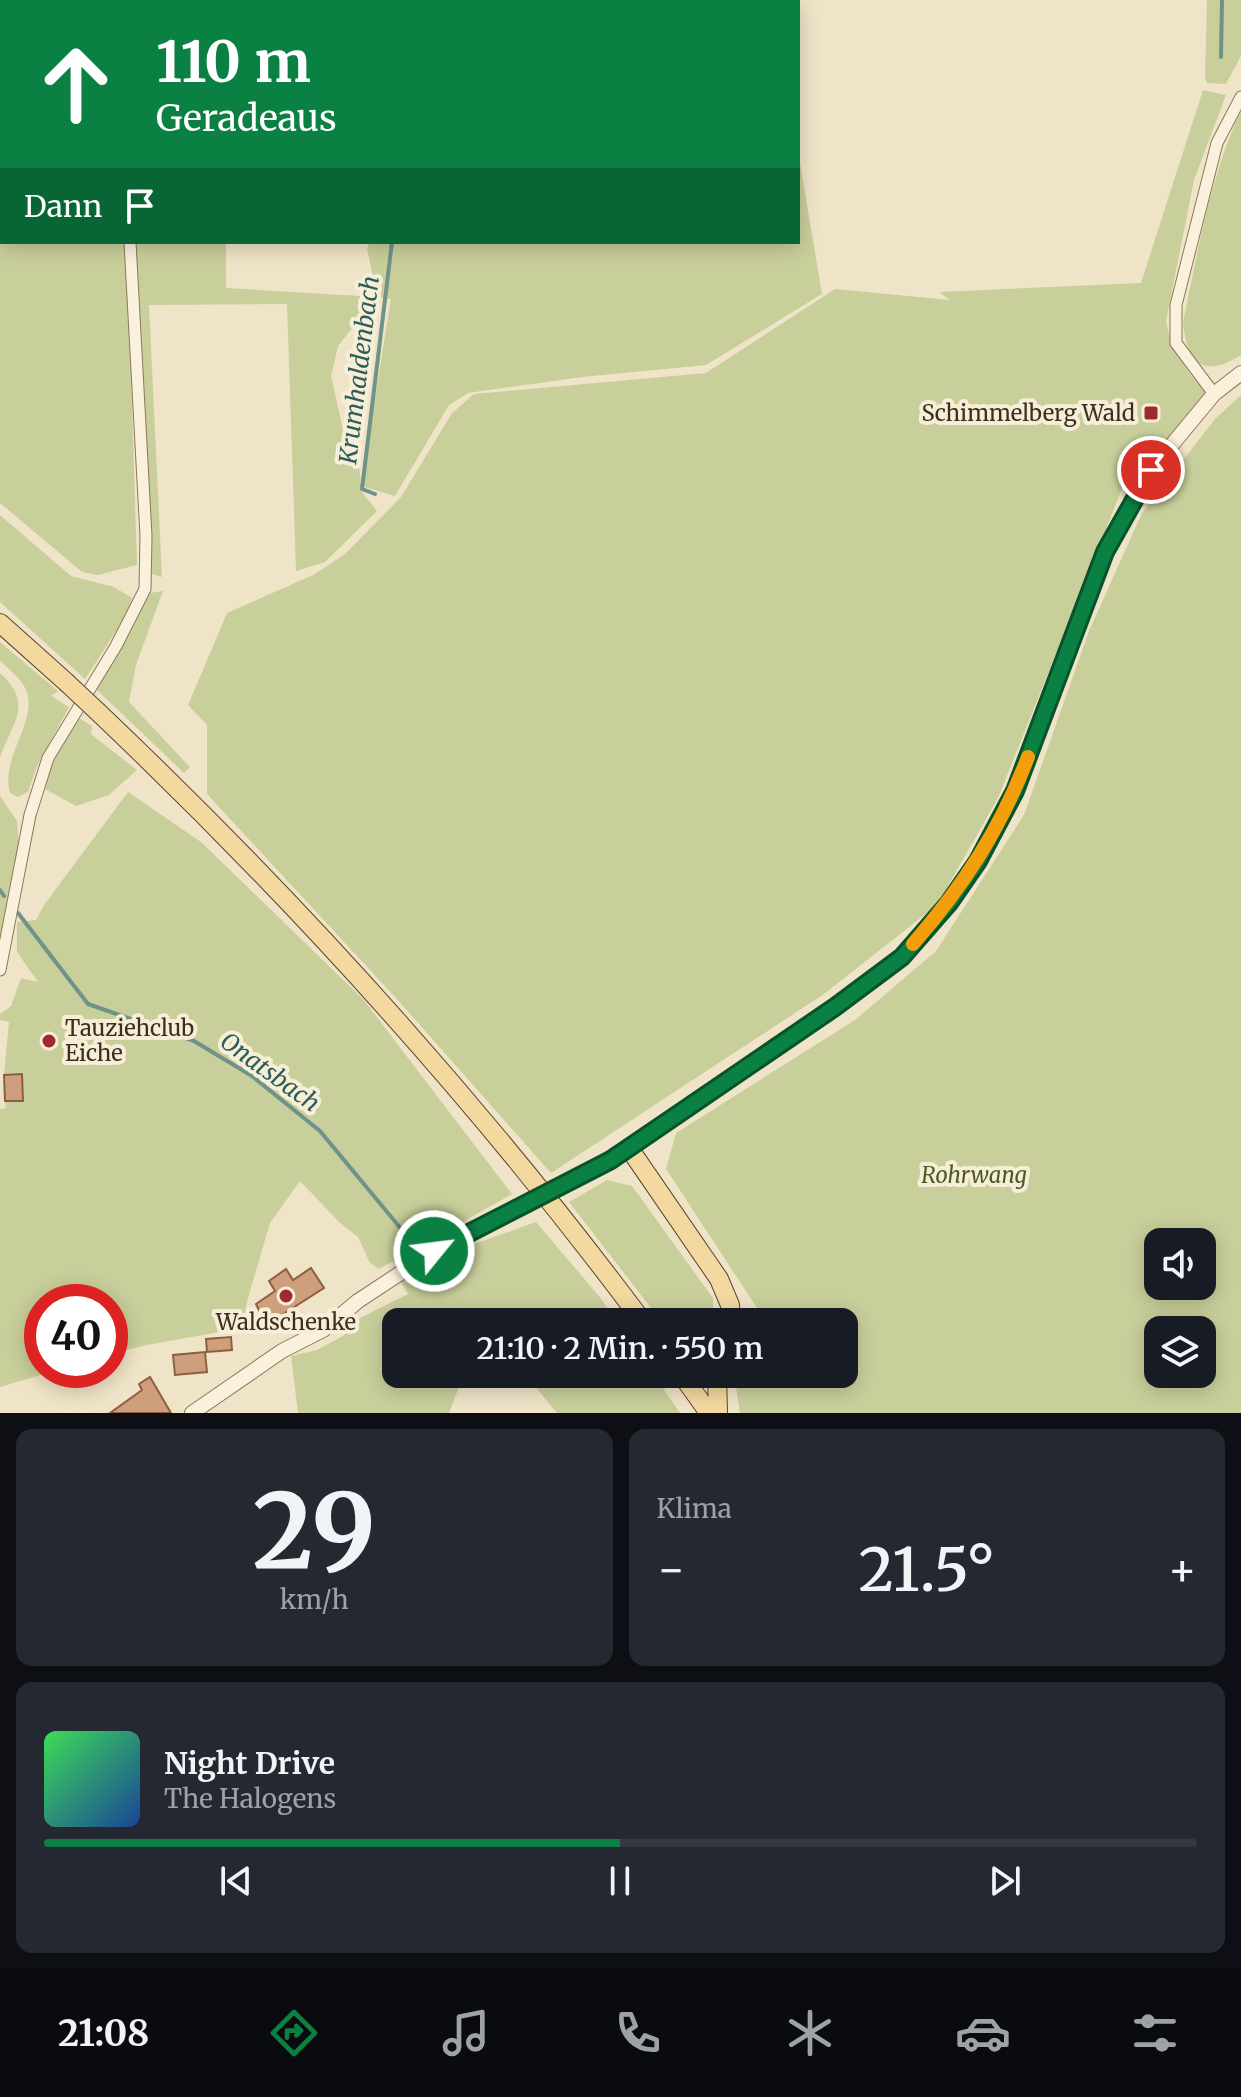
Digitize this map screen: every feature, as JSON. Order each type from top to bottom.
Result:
[{"type":"main road","points":[[0,623],[98,712],[227,837],[390,1010],[535,1182],[632,1308]]},
{"type":"main road","points":[[629,1148],[719,1279],[730,1308]]},
{"type":"main road","points":[[694,1388],[709,1413]]},
{"type":"main road","points":[[717,1388],[718,1413]]},
{"type":"street","points":[[1214,394],[1176,343],[1176,305],[1217,143],[1241,97]]},
{"type":"street","points":[[0,970],[30,815],[48,758],[123,633],[145,589],[146,536],[130,244]]},
{"type":"street","points":[[192,1413],[282,1351],[323,1330],[358,1301],[434,1251],[585,1175],[629,1148],[835,1007],[902,957],[949,903],[978,861],[1015,791],[1105,552],[1151,470],[1214,394],[1241,373]]},
{"type":"green space","points":[[1207,0],[1241,0],[1241,56],[1226,84],[1207,83],[1205,78]]},
{"type":"green space","points":[[1203,90],[1226,95],[1194,180],[1166,321],[1172,345],[1189,373],[1208,395],[1149,466],[1138,449],[998,798],[937,905],[824,994],[551,1173],[395,997],[207,794],[207,725],[188,705],[227,613],[313,575],[345,554],[401,497],[452,413],[474,394],[706,373],[835,289],[950,300],[939,292],[1141,283]]},
{"type":"green space","points":[[1241,110],[1241,355],[1216,366],[1207,366],[1199,363],[1188,348],[1183,322],[1213,188]]},
{"type":"green space","points":[[800,163],[822,294],[706,365],[582,377],[468,393],[449,405],[395,496],[361,486],[377,511],[325,562],[296,571],[287,304],[149,305],[162,577],[152,574],[149,563],[136,244],[226,244],[226,288],[360,296],[367,309],[338,346],[331,376],[343,429],[359,464],[361,485],[391,299],[377,297],[367,248],[369,244],[800,244]]},
{"type":"green space","points":[[0,244],[127,244],[137,565],[98,575],[82,572],[0,503]]},
{"type":"green space","name":"Rohrwang","points":[[1241,395],[1241,1413],[740,1413],[736,1388],[858,1388],[858,1308],[757,1308],[666,1169],[676,1133],[855,1020],[936,951],[1024,815],[1089,631],[1142,513],[1215,419]]},
{"type":"green space","points":[[0,515],[71,576],[114,587],[132,598],[126,616],[85,679],[0,602]]},
{"type":"green space","points":[[163,591],[136,665],[129,702],[190,767],[184,773],[95,688],[125,642],[150,593]]},
{"type":"green space","points":[[0,642],[58,691],[51,696],[69,707],[37,766],[28,792],[18,797],[10,793],[8,779],[29,702],[21,682],[0,661]]},
{"type":"green space","points":[[0,673],[16,694],[18,714],[0,757]]},
{"type":"green space","points":[[79,718],[92,726],[91,734],[137,770],[109,795],[76,806],[45,789],[54,758]]},
{"type":"green space","points":[[128,792],[201,842],[363,999],[512,1194],[379,1269],[370,1263],[358,1237],[339,1222],[300,1181],[270,1223],[242,1328],[128,1350],[128,1284],[24,1284],[24,1380],[0,1387],[0,1109],[6,1108],[5,1101],[23,1100],[22,1075],[4,1075],[9,1022],[0,1020],[0,1014],[11,1006],[21,978],[38,982],[17,952],[17,922],[36,920]]},
{"type":"green space","points":[[0,796],[17,821],[19,846],[0,940]]},
{"type":"green space","points":[[607,1180],[632,1186],[713,1298],[713,1308],[651,1308],[569,1202]]},
{"type":"green space","points":[[536,1222],[607,1308],[382,1308],[382,1388],[459,1388],[449,1413],[298,1413],[291,1356],[317,1350],[343,1336],[360,1318],[408,1294],[400,1280],[452,1252]]},
{"type":"green space","points":[[536,1388],[663,1388],[680,1413],[557,1413]]},
{"type":"building","points":[[22,1074],[23,1101],[5,1101],[4,1075]]},
{"type":"building","points":[[311,1268],[324,1288],[266,1325],[256,1304],[275,1291],[269,1281],[286,1269],[293,1280]]},
{"type":"building","points":[[231,1337],[232,1350],[207,1352],[206,1339]]},
{"type":"building","points":[[205,1352],[207,1372],[175,1375],[173,1355]]},
{"type":"building","points":[[150,1377],[171,1413],[110,1413],[142,1390],[139,1384]]},
{"type":"waterway","points":[[1221,57],[1222,0]]},
{"type":"waterway","name":"Krumhaldenbach","points":[[375,494],[362,489],[392,244]]},
{"type":"waterway","name":"Onatsbach","points":[[0,890],[4,896]]},
{"type":"waterway","name":"Onatsbach","points":[[18,913],[88,1004],[194,1041],[252,1076],[320,1131],[407,1236]]},
{"type":"slow traffic","points":[[913,944],[949,903],[978,861],[1015,791],[1028,757]]},
{"type":"place","name":"Schimmelberg Wald","points":[[1151,413]]},
{"type":"place","name":"Tauziehclub Eiche","points":[[49,1041]]},
{"type":"place","name":"Waldschenke","points":[[286,1296]]},
{"type":"route","points":[[434,1251],[611,1160],[835,1007],[902,957],[949,903],[978,861],[1015,791],[1105,552],[1151,470]]}]
